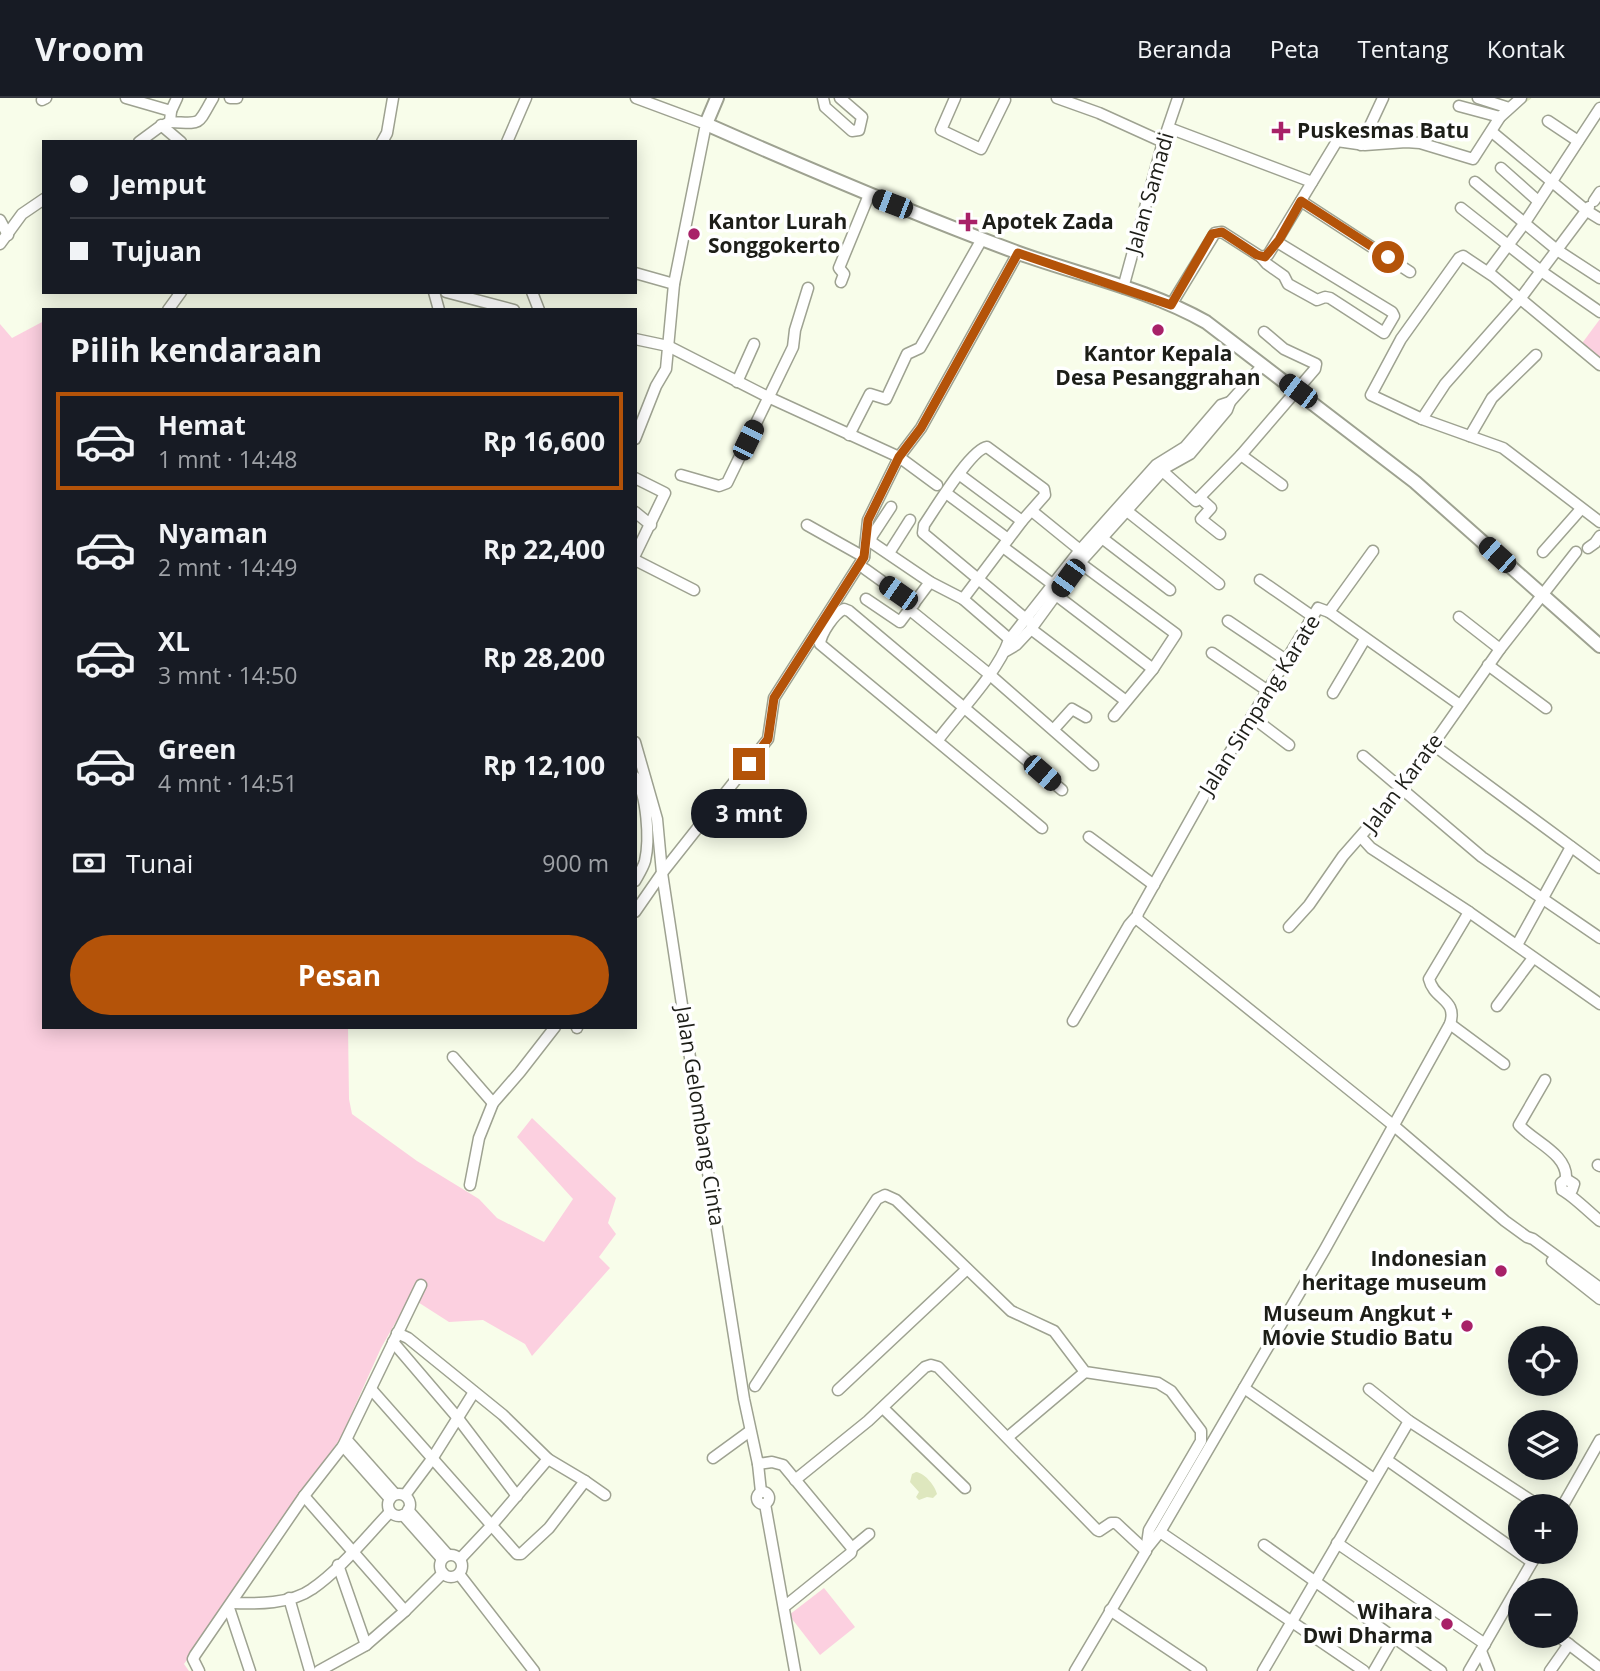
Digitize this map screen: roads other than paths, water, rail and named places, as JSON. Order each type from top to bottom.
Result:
[{"type":"main road","points":[[717,98],[706,124],[869,195],[1018,253],[1171,305],[1206,322],[1415,482],[1600,646]]},
{"type":"street","points":[[126,98],[171,111]]},
{"type":"street","points":[[166,124],[177,98]]},
{"type":"street","points":[[142,140],[166,124],[195,124],[214,98]]},
{"type":"street","points":[[230,98],[236,98]]},
{"type":"street","points":[[383,140],[387,133],[393,98]]},
{"type":"street","points":[[508,140],[526,98]]},
{"type":"street","points":[[636,98],[706,124],[674,284],[666,369],[639,415]]},
{"type":"street","points":[[823,98],[825,107],[844,125],[852,131],[859,130],[862,117],[839,98]]},
{"type":"street","points":[[955,98],[941,130],[981,149],[1005,100]]},
{"type":"street","points":[[1058,98],[1163,142]]},
{"type":"street","name":"Jalan Samadi","points":[[1123,288],[1163,142],[1178,98]]},
{"type":"street","points":[[1361,145],[1383,98]]},
{"type":"street","points":[[1478,98],[1509,108]]},
{"type":"street","points":[[1261,257],[1268,255],[1277,242],[1335,143],[1420,143],[1473,159],[1500,117],[1521,98]]},
{"type":"street","points":[[1459,106],[1500,117]]},
{"type":"street","points":[[1489,272],[1600,108]]},
{"type":"street","points":[[1548,121],[1578,141]]},
{"type":"street","points":[[166,124],[179,140]]},
{"type":"street","points":[[1169,128],[1312,182]]},
{"type":"street","points":[[1492,132],[1552,181],[1593,203],[1600,219]]},
{"type":"street","points":[[1501,168],[1538,201]]},
{"type":"street","points":[[1475,182],[1557,250],[1600,278]]},
{"type":"street","points":[[841,282],[844,274],[839,268],[869,195]]},
{"type":"street","points":[[0,244],[22,214],[42,200]]},
{"type":"street","points":[[1301,201],[1410,272]]},
{"type":"street","points":[[1422,419],[1445,384],[1520,299],[1593,203]]},
{"type":"street","points":[[1461,208],[1541,271],[1600,312]]},
{"type":"street","points":[[0,220],[8,235]]},
{"type":"street","points":[[1171,305],[1215,233],[1222,232],[1261,257],[1284,276],[1290,285],[1317,300],[1330,298],[1384,333],[1394,316],[1392,312],[1277,242]]},
{"type":"street","points":[[849,435],[870,394],[886,399],[907,354],[920,348],[982,239]]},
{"type":"street","points":[[637,909],[662,873],[768,739],[774,698],[864,557],[868,520],[899,457],[921,428],[1018,253]]},
{"type":"street","points":[[1600,365],[1489,272],[1466,256],[1459,258],[1401,339],[1371,395],[1422,419],[1503,448],[1600,523]]},
{"type":"street","points":[[637,274],[674,284]]},
{"type":"street","points":[[681,475],[719,486],[725,485],[794,345],[795,332],[808,288]]},
{"type":"street","points":[[454,294],[506,308]]},
{"type":"street","points":[[1159,468],[1196,501],[1241,455],[1317,366],[1310,359],[1277,344],[1264,332]]},
{"type":"street","points":[[637,339],[668,346],[768,397],[899,457],[937,485]]},
{"type":"street","points":[[737,382],[754,344]]},
{"type":"street","points":[[1470,436],[1492,398],[1536,355]]},
{"type":"street","points":[[1054,590],[1159,468],[1180,452],[1221,405],[1230,402],[1264,365]]},
{"type":"street","points":[[963,599],[979,579],[1022,521],[1045,495],[1044,489],[987,447],[980,449],[946,493],[924,525],[923,531],[979,579],[1030,624],[1126,701]]},
{"type":"street","points":[[1241,455],[1282,485]]},
{"type":"street","points":[[938,740],[1005,651],[1030,624],[1080,550],[1127,511],[1159,468]]},
{"type":"street","points":[[960,475],[1022,521]]},
{"type":"street","points":[[637,479],[665,492],[637,554]]},
{"type":"street","points":[[946,493],[1005,543],[1054,590],[1153,669]]},
{"type":"street","points":[[1200,498],[1211,508],[1201,519],[1220,534]]},
{"type":"street","points":[[891,507],[871,540],[930,582],[963,599],[1013,642]]},
{"type":"street","points":[[1544,552],[1580,509]]},
{"type":"street","points":[[1127,511],[1219,584]]},
{"type":"street","points":[[1032,512],[1080,550]]},
{"type":"street","points":[[637,514],[651,525]]},
{"type":"street","points":[[889,553],[910,520]]},
{"type":"street","points":[[807,525],[864,557]]},
{"type":"street","points":[[1102,534],[1170,590]]},
{"type":"street","points":[[1588,548],[1600,536]]},
{"type":"street","points":[[1329,612],[1373,551]]},
{"type":"street","name":"Jalan Karate","points":[[1576,552],[1488,665],[1401,790],[1361,837],[1371,848],[1469,912],[1600,1004]]},
{"type":"street","points":[[637,559],[694,590]]},
{"type":"street","points":[[1080,563],[1175,634],[1153,669],[1114,716]]},
{"type":"street","points":[[865,569],[1094,765]]},
{"type":"street","points":[[1261,580],[1312,616]]},
{"type":"street","points":[[866,599],[900,622],[930,582]]},
{"type":"street","name":"Jalan Simpang Karate","points":[[1073,1021],[1137,915],[1207,790],[1318,608],[1329,612],[1460,705]]},
{"type":"street","points":[[1042,828],[820,644],[821,637],[839,611],[849,611],[1062,790]]},
{"type":"street","points":[[1460,617],[1500,649]]},
{"type":"street","points":[[1228,621],[1286,660]]},
{"type":"street","points":[[1333,693],[1365,639]]},
{"type":"street","points":[[1212,653],[1268,691]]},
{"type":"street","points":[[1488,665],[1546,708]]},
{"type":"street","points":[[1054,729],[1072,709],[1086,717]]},
{"type":"street","points":[[1252,718],[1289,745]]},
{"type":"street","points":[[1432,744],[1600,868]]},
{"type":"street","name":"Jalan Gelombang Cinta","points":[[637,749],[657,819],[662,873],[744,1399],[761,1492],[769,1496],[765,1504],[784,1607]]},
{"type":"street","points":[[1363,756],[1482,858],[1600,938]]},
{"type":"street","points":[[637,780],[647,825],[646,858],[637,877]]},
{"type":"street","points":[[1089,837],[1154,885]]},
{"type":"street","points":[[1289,927],[1309,905],[1343,856],[1361,837]]},
{"type":"street","points":[[1517,946],[1572,847]]},
{"type":"street","points":[[1075,1671],[1110,1609],[1160,1532],[1325,1249],[1450,1024],[1453,1014],[1451,1006],[1436,992],[1429,979],[1469,912]]},
{"type":"street","points":[[1137,915],[1138,921],[1393,1125],[1505,1221],[1600,1288]]},
{"type":"street","points":[[1497,1006],[1533,958]]},
{"type":"street","points":[[1450,1024],[1504,1064]]},
{"type":"street","points":[[470,1185],[479,1138],[493,1102],[553,1029]]},
{"type":"street","points":[[453,1056],[493,1102]]},
{"type":"street","points":[[1545,1080],[1519,1125],[1562,1160],[1567,1171],[1566,1179],[1560,1185],[1563,1191],[1568,1192],[1580,1206],[1600,1221]]},
{"type":"street","points":[[755,1386],[880,1196],[888,1195],[1011,1311],[1054,1331],[1084,1372],[1165,1386],[1201,1432],[1199,1445],[1149,1530],[1147,1549]]},
{"type":"street","points":[[1527,1237],[1534,1247],[1600,1299]]},
{"type":"street","points":[[838,1390],[967,1269]]},
{"type":"street","points":[[199,1671],[193,1659],[194,1655],[304,1496],[345,1443],[421,1285]]},
{"type":"street","points":[[395,1337],[411,1340],[503,1415],[548,1459],[605,1495]]},
{"type":"street","points":[[395,1337],[517,1496]]},
{"type":"street","points":[[795,1480],[854,1434],[925,1367],[933,1365],[1008,1437],[1097,1530],[1116,1523],[1147,1549]]},
{"type":"street","points":[[1008,1437],[1084,1372]]},
{"type":"street","points":[[1244,1388],[1374,1479]]},
{"type":"street","points":[[371,1389],[517,1554],[522,1555],[549,1528],[585,1482]]},
{"type":"street","points":[[1369,1389],[1409,1421],[1521,1494]]},
{"type":"street","points":[[406,1513],[396,1515],[390,1512],[388,1505],[432,1459],[474,1392]]},
{"type":"street","points":[[883,1408],[965,1488]]},
{"type":"street","points":[[1264,1671],[1409,1421]]},
{"type":"street","points":[[713,1458],[750,1431]]},
{"type":"street","points":[[1569,1494],[1600,1440]]},
{"type":"street","points":[[345,1443],[396,1496],[410,1504],[406,1513]]},
{"type":"street","points":[[460,1559],[548,1459]]},
{"type":"street","points":[[1387,1460],[1508,1539]]},
{"type":"street","points":[[758,1464],[778,1463],[852,1548]]},
{"type":"street","points":[[304,1496],[405,1611]]},
{"type":"street","points":[[230,1606],[289,1598],[313,1588],[390,1512]]},
{"type":"street","points":[[406,1513],[445,1557],[460,1559]]},
{"type":"street","points":[[1160,1532],[1364,1671]]},
{"type":"street","points":[[795,1671],[784,1607],[851,1553],[852,1548],[869,1534]]},
{"type":"street","points":[[1337,1543],[1483,1647],[1489,1671]]},
{"type":"street","points":[[1264,1545],[1441,1671]]},
{"type":"street","points":[[445,1557],[440,1568],[449,1577],[459,1574],[462,1568],[460,1559]]},
{"type":"street","points":[[338,1565],[366,1645]]},
{"type":"street","points":[[319,1671],[366,1645],[443,1573]]},
{"type":"street","points":[[459,1574],[534,1671]]},
{"type":"street","points":[[289,1598],[310,1671]]},
{"type":"street","points":[[1469,1671],[1508,1605]]},
{"type":"street","points":[[230,1606],[250,1671]]},
{"type":"street","points":[[1110,1609],[1188,1667],[1201,1671]]},
{"type":"street","points":[[1374,1671],[1394,1638]]},
{"type":"street","points":[[1550,1671],[1566,1648]]},
{"type":"street","points":[[1574,1648],[1600,1668]]},
{"type":"waterway","points":[[1524,102],[1530,98]]},
{"type":"place","name":"Puskesmas Batu","points":[[1281,131]]},
{"type":"place","name":"Apotek Zada","points":[[968,222]]},
{"type":"place","name":"Kantor Lurah Songgokerto","points":[[694,234]]},
{"type":"place","name":"Kantor Kepala Desa Pesanggrahan","points":[[1158,330]]},
{"type":"place","name":"Indonesian heritage museum","points":[[1501,1271]]},
{"type":"place","name":"Museum Angkut + Movie Studio Batu","points":[[1467,1326]]},
{"type":"place","name":"Wihara Dwi Dharma","points":[[1447,1624]]}]
